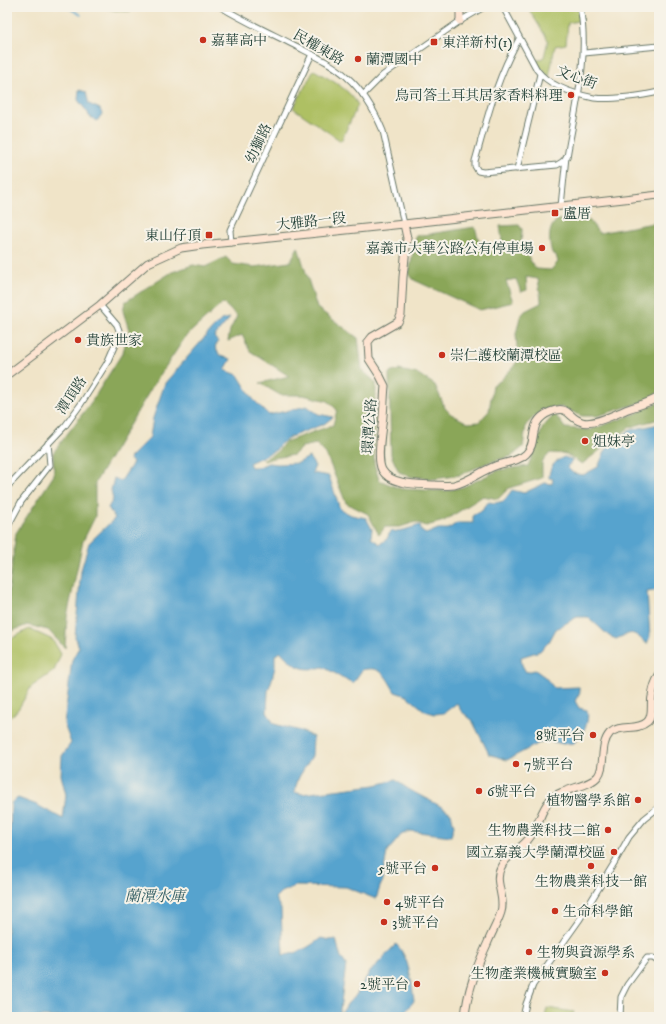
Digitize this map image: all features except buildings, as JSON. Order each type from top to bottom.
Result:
[{"type":"street","name":"民權東路","points":[[221,7],[247,22],[327,62],[347,77],[363,95],[378,118],[383,131],[404,224]]},
{"type":"street","points":[[460,7],[460,21]]},
{"type":"street","points":[[363,95],[383,75],[460,21],[484,7]]},
{"type":"street","name":"文心街","points":[[503,7],[519,39],[540,74],[550,82],[595,98],[648,95],[659,92]]},
{"type":"street","points":[[561,206],[566,157],[584,53],[580,7]]},
{"type":"street","points":[[519,39],[499,78],[475,161],[475,166],[478,171],[483,172],[517,169],[556,165],[562,162],[566,157]]},
{"type":"street","points":[[584,53],[659,46]]},
{"type":"street","name":"幼獅路","points":[[230,242],[230,230],[312,54]]},
{"type":"street","points":[[517,169],[540,74]]},
{"type":"street","name":"大雅路一段","points":[[7,375],[100,305],[148,263],[181,248],[659,196]]},
{"type":"street","name":"環潭公路","points":[[404,224],[407,238],[401,315],[398,322],[372,337],[368,342],[369,359],[385,386],[380,460],[383,472],[388,477],[410,484],[453,485],[490,468],[525,455],[529,451],[534,427],[537,421],[551,411],[568,411],[582,422],[590,422],[630,408],[644,405],[659,397]]},
{"type":"street","name":"潭頂路","points":[[7,487],[48,442],[65,426],[107,363],[120,333],[117,325],[100,305]]},
{"type":"street","points":[[7,528],[21,502],[50,465],[48,442]]},
{"type":"street","points":[[465,1017],[466,999],[469,990],[501,912],[503,902],[498,884],[498,875],[501,866],[531,837],[542,812],[552,798],[559,793],[592,781],[600,774],[605,741],[609,734],[615,730],[640,726],[648,722],[655,682],[659,676]]},
{"type":"street","points":[[523,1017],[526,1004],[534,985],[580,919],[629,837],[644,819],[659,807]]},
{"type":"street","points":[[620,1017],[621,997],[627,985],[647,958],[653,958],[659,962]]},
{"type":"green space","points":[[99,7],[139,7],[135,10],[125,11]]},
{"type":"green space","points":[[580,7],[583,20],[568,23],[566,44],[555,46],[549,77],[535,62],[544,57],[548,40],[528,8]]},
{"type":"green space","points":[[314,70],[345,89],[358,105],[341,141],[293,108]]},
{"type":"green space","points":[[557,220],[589,220],[599,233],[659,222],[659,392],[646,401],[597,416],[582,416],[561,407],[551,408],[537,414],[526,425],[523,447],[512,456],[487,463],[460,475],[435,479],[412,477],[399,472],[391,455],[389,373],[399,370],[418,374],[435,385],[445,408],[451,414],[468,423],[479,422],[489,411],[493,385],[500,381],[518,360],[516,334],[520,317],[525,311],[541,303],[538,279],[526,277],[527,290],[521,292],[516,279],[506,281],[513,302],[480,310],[414,280],[409,274],[416,236],[475,227],[482,252],[490,252],[501,247],[502,239],[500,226],[519,225],[522,229],[521,246],[536,269],[551,270],[558,262],[556,255],[552,253],[550,244],[550,231]]},
{"type":"green space","points":[[298,247],[317,308],[358,338],[362,370],[376,383],[374,463],[379,480],[401,489],[445,491],[463,487],[499,470],[528,466],[543,427],[555,414],[565,428],[590,430],[635,414],[659,402],[659,419],[630,427],[582,464],[566,454],[550,453],[542,462],[542,478],[509,488],[498,499],[483,496],[444,521],[426,526],[416,522],[400,527],[385,527],[379,535],[368,514],[346,503],[326,454],[316,444],[302,447],[294,455],[264,461],[264,459],[277,452],[285,442],[333,425],[337,410],[328,401],[303,395],[280,395],[260,383],[289,376],[250,351],[242,335],[228,341],[230,330],[237,316],[223,303],[186,336],[152,387],[95,483],[95,517],[83,541],[67,617],[65,648],[48,630],[27,625],[7,633],[7,604],[16,533],[54,475],[53,453],[92,401],[123,352],[129,330],[123,311],[125,302],[172,272],[193,265],[205,267],[226,257],[233,264],[254,267],[290,262]]},
{"type":"green space","points":[[29,629],[53,640],[61,654],[54,671],[31,687],[19,708],[13,715],[7,718],[7,641]]},
{"type":"green space","points":[[547,1008],[574,1012],[571,1017],[545,1017]]},
{"type":"water","points":[[79,90],[86,92],[89,104],[100,109],[102,114],[97,121],[89,116],[78,100]]},
{"type":"water","name":"蘭潭水庫","points":[[230,318],[214,337],[218,342],[215,347],[220,356],[231,359],[225,370],[238,375],[253,399],[269,415],[307,406],[318,414],[333,417],[324,424],[290,437],[279,445],[276,450],[249,463],[251,467],[259,467],[268,463],[298,463],[309,457],[315,466],[312,473],[329,476],[340,509],[351,515],[366,518],[372,529],[371,538],[380,544],[387,539],[390,532],[404,530],[420,525],[421,531],[426,534],[438,529],[448,529],[457,523],[473,523],[473,515],[483,510],[484,506],[489,502],[495,503],[504,501],[512,490],[524,493],[545,483],[552,484],[553,479],[549,478],[550,471],[555,463],[564,457],[573,460],[567,467],[573,473],[583,475],[598,467],[605,451],[615,440],[631,430],[659,424],[659,590],[647,592],[650,636],[647,644],[633,634],[616,639],[609,636],[588,617],[577,617],[556,629],[549,642],[540,651],[521,657],[522,665],[526,672],[535,670],[545,677],[554,688],[579,687],[580,692],[575,701],[579,708],[587,710],[588,719],[583,732],[574,743],[563,744],[545,740],[507,760],[489,754],[472,720],[461,711],[457,703],[444,713],[435,714],[425,711],[407,696],[395,692],[386,677],[374,669],[362,670],[353,683],[323,667],[310,669],[299,667],[281,652],[275,655],[275,667],[268,691],[267,712],[274,724],[301,731],[313,737],[312,756],[299,777],[294,792],[302,794],[375,785],[396,780],[402,785],[451,813],[454,826],[451,836],[410,831],[401,835],[387,852],[382,881],[376,899],[346,887],[295,886],[281,892],[275,898],[281,909],[283,955],[304,950],[321,938],[329,940],[336,939],[340,955],[346,965],[339,1017],[7,1017],[7,838],[10,835],[11,803],[18,798],[37,805],[63,819],[66,795],[61,775],[62,756],[71,743],[64,724],[72,660],[79,647],[75,637],[81,570],[89,543],[115,518],[108,508],[113,499],[111,490],[114,478],[121,481],[133,463],[129,458],[150,437],[153,418],[165,383],[221,320]]},
{"type":"water","points":[[396,944],[404,955],[407,963],[411,978],[414,1001],[402,1015],[403,1017],[339,1017],[348,1003],[356,995],[369,973]]},
{"type":"waterway","points":[[67,7],[81,15]]},
{"type":"place","name":"嘉華高中","points":[[203,40]]},
{"type":"place","name":"東洋新村(1)","points":[[434,42]]},
{"type":"place","name":"蘭潭國中","points":[[358,59]]},
{"type":"place","name":"烏司答土耳其居家香料料理","points":[[571,95]]},
{"type":"place","name":"盧厝","points":[[555,213]]},
{"type":"place","name":"東山仔頂","points":[[209,235]]},
{"type":"place","name":"嘉義市大華公路公有停車場","points":[[542,248]]},
{"type":"place","name":"貴族世家","points":[[78,340]]},
{"type":"place","name":"崇仁護校蘭潭校區","points":[[442,355]]},
{"type":"place","name":"姐妹亭","points":[[585,441]]},
{"type":"place","name":"8號平台","points":[[593,735]]},
{"type":"place","name":"7號平台","points":[[516,764]]},
{"type":"place","name":"6號平台","points":[[479,791]]},
{"type":"place","name":"植物醫學系館","points":[[638,800]]},
{"type":"place","name":"生物農業科技二館","points":[[608,830]]},
{"type":"place","name":"國立嘉義大學蘭潭校區","points":[[614,852]]},
{"type":"place","name":"生物農業科技一館","points":[[591,866]]},
{"type":"place","name":"5號平台","points":[[435,868]]},
{"type":"place","name":"4號平台","points":[[387,902]]},
{"type":"place","name":"生命科學館","points":[[555,911]]},
{"type":"place","name":"3號平台","points":[[384,922]]},
{"type":"place","name":"生物與資源學系","points":[[529,952]]},
{"type":"place","name":"生物產業機械實驗室","points":[[605,973]]},
{"type":"place","name":"2號平台","points":[[417,984]]}]
